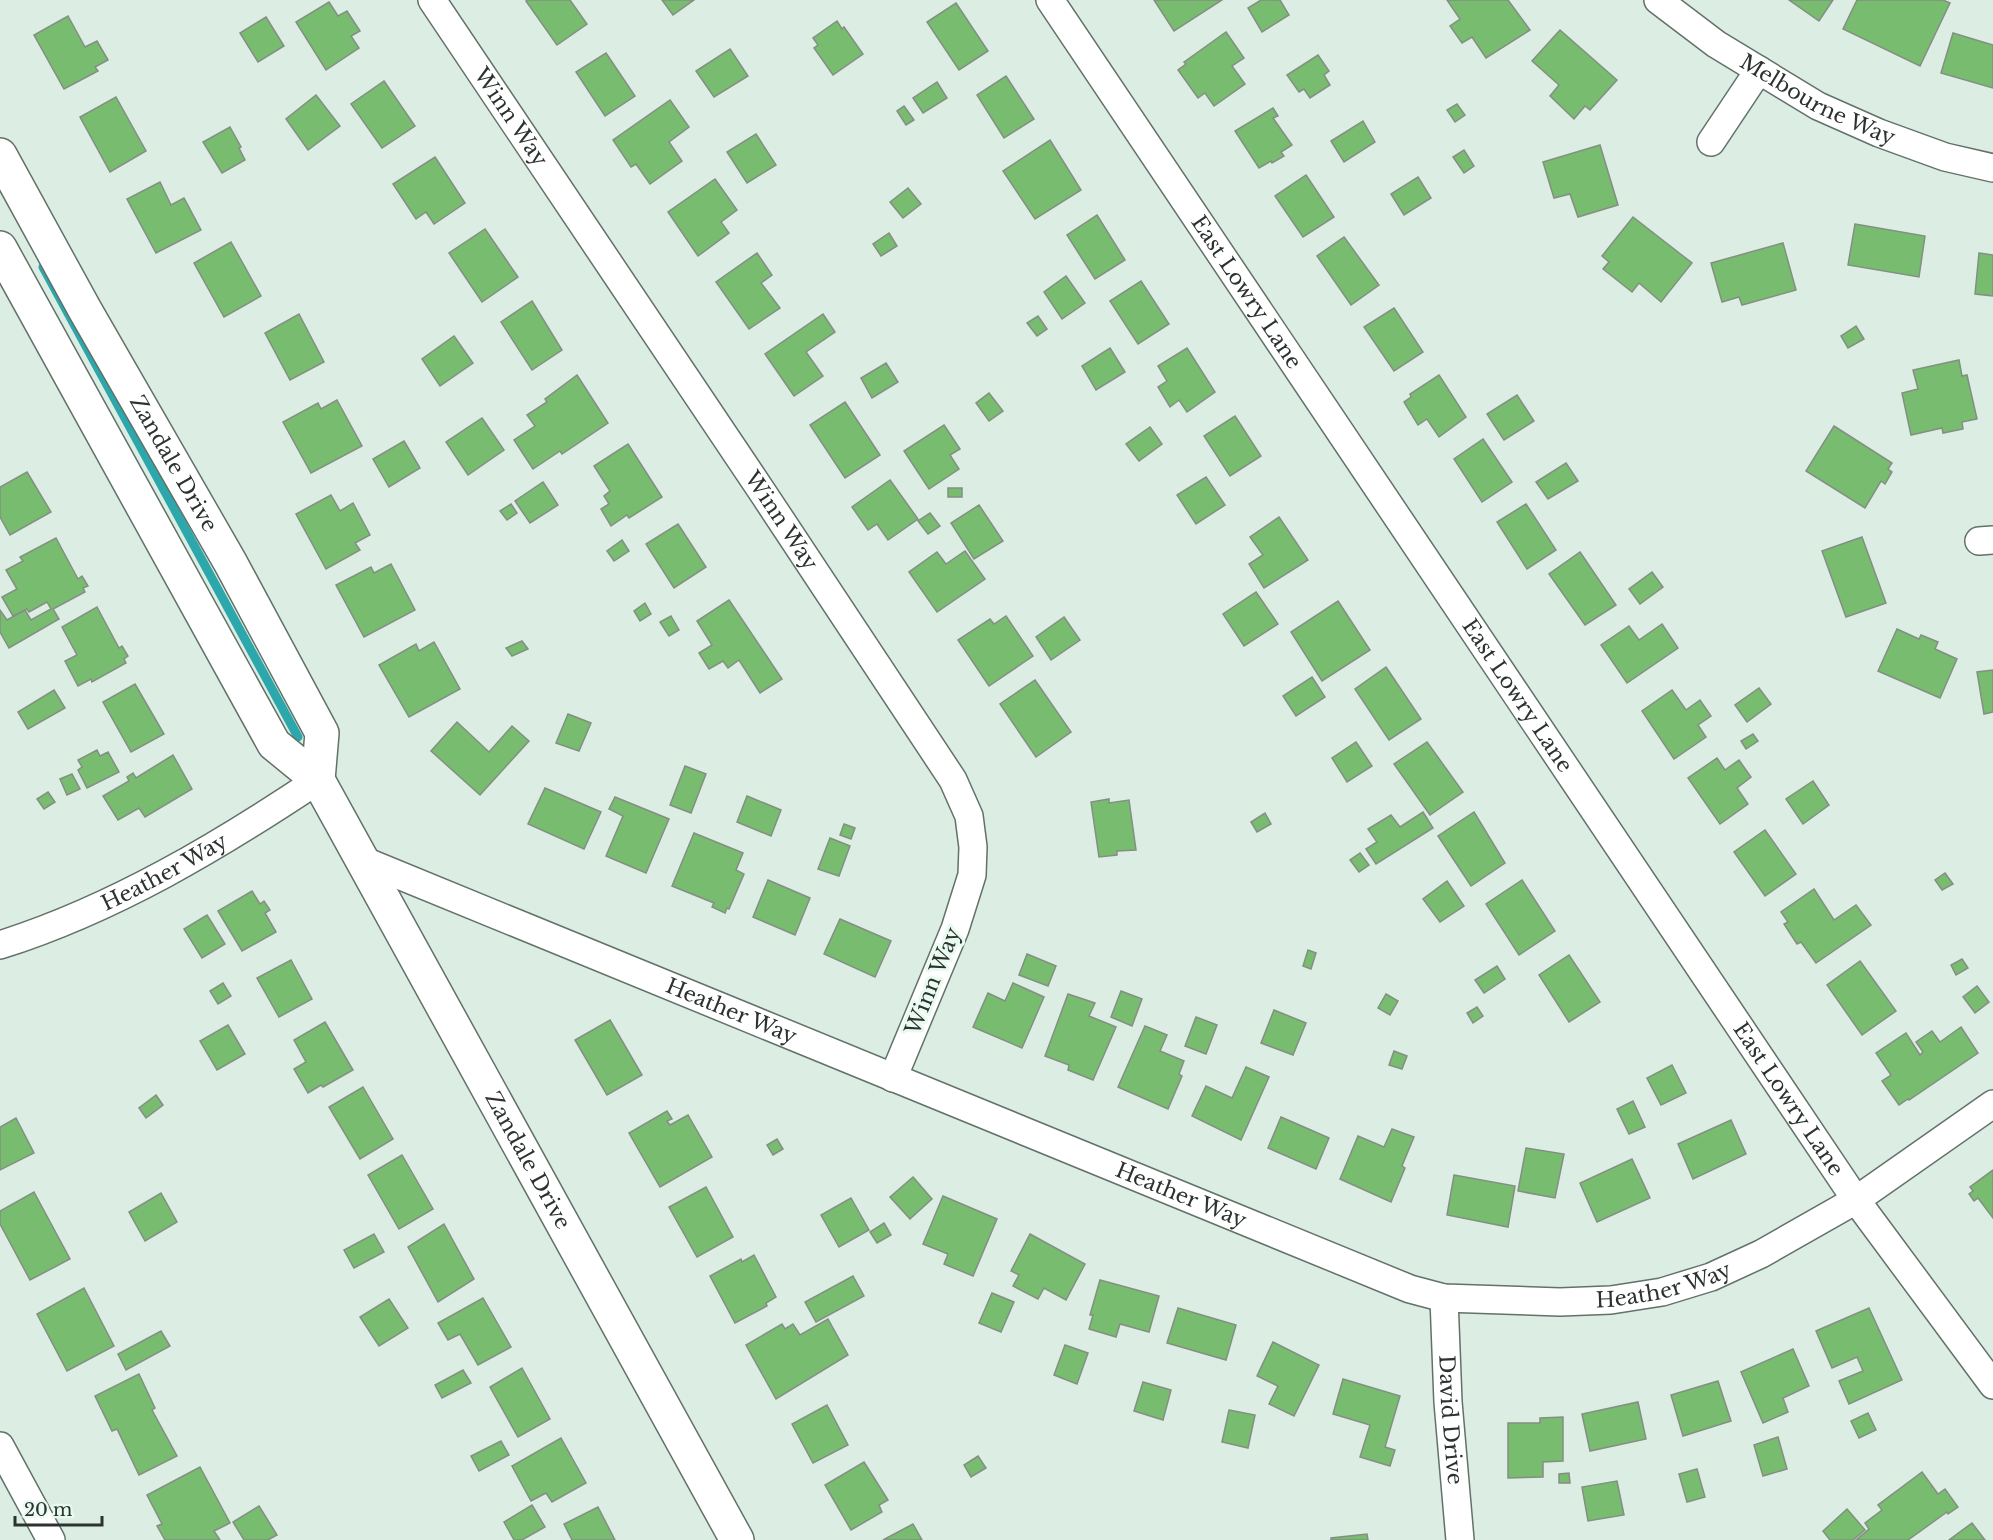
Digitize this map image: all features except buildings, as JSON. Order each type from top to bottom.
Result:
[{"type":"street","name":"Winn Way","points":[[432,0],[953,780],[969,816],[973,846],[972,875],[956,929],[893,1078]]},
{"type":"street","name":"East Lowry Lane","points":[[1050,0],[1856,1200],[1993,1385]]},
{"type":"street","name":"Melbourne Way","points":[[1658,0],[1716,44],[1818,106],[1879,133],[1945,157],[1993,168]]},
{"type":"street","points":[[1711,142],[1759,70]]},
{"type":"street","name":"Zandale Drive","points":[[0,155],[85,310],[230,562],[322,733],[318,780]]},
{"type":"street","name":"Zandale Drive","points":[[0,248],[274,744],[318,780],[737,1540]]},
{"type":"street","name":"Heather Way","points":[[0,945],[71,919],[120,896],[259,818],[318,780]]},
{"type":"street","name":"Heather Way","points":[[362,861],[1410,1289],[1444,1298],[1560,1302],[1611,1300],[1662,1292],[1711,1276],[1761,1254],[1856,1200],[1993,1104]]},
{"type":"street","name":"David Drive","points":[[1444,1298],[1448,1402],[1460,1540]]},
{"type":"street","points":[[0,1446],[51,1540]]},
{"type":"waterway","points":[[43,267],[298,737]]}]
